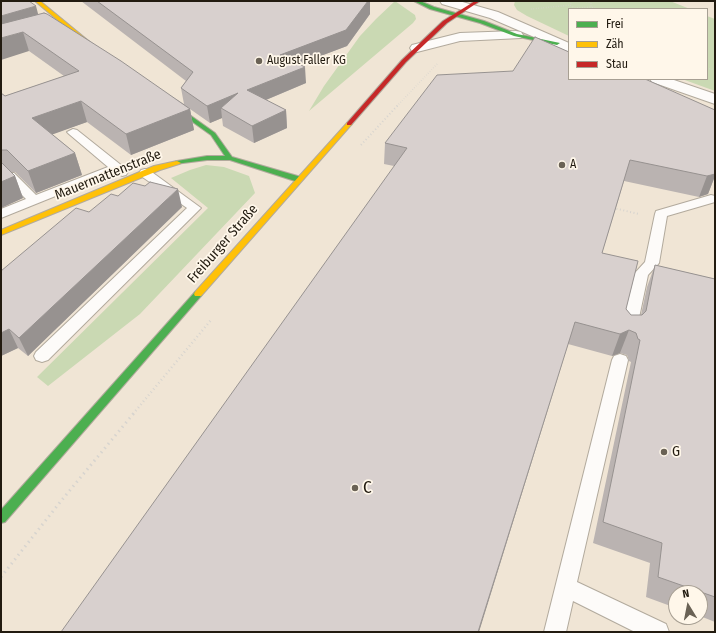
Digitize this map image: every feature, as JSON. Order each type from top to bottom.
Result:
[{"type":"street","points":[[37,1],[100,52]]},
{"type":"street","points":[[416,1],[432,8],[516,35],[563,46]]},
{"type":"street","points":[[446,1],[473,4],[563,46]]},
{"type":"street","name":"Freiburger Straße","points":[[1,518],[367,101],[417,48],[445,22],[473,4]]},
{"type":"street","points":[[417,48],[460,37],[516,35]]},
{"type":"street","points":[[660,80],[715,99]]},
{"type":"street","points":[[162,98],[213,134],[230,158]]},
{"type":"street","name":"Mauermattenstraße","points":[[1,233],[157,168],[191,160],[230,158],[298,179]]},
{"type":"lane","points":[[52,26],[64,23]]},
{"type":"lane","points":[[74,132],[131,179]]},
{"type":"lane","points":[[1,214],[116,168]]},
{"type":"lane","points":[[42,356],[195,208],[145,173]]},
{"type":"lane","points":[[10,176],[35,201]]},
{"type":"lane","points":[[628,332],[641,274],[652,263],[661,214],[711,199]]},
{"type":"lane","points":[[556,632],[620,360]]},
{"type":"lane","points":[[566,587],[658,632]]},
{"type":"path","points":[[570,5],[572,1]]},
{"type":"path","points":[[584,1],[591,3],[591,7]]},
{"type":"path","points":[[529,9],[570,5],[575,8],[594,8]]},
{"type":"path","points":[[356,151],[439,62]]},
{"type":"path","points":[[608,206],[660,219]]},
{"type":"path","points":[[1,577],[61,501],[213,318]]},
{"type":"green space","points":[[395,1],[415,15],[416,19],[413,23],[309,111],[324,86],[360,36]]},
{"type":"green space","points":[[515,1],[670,1],[688,8],[568,8],[568,36],[527,16],[517,10],[514,5]]},
{"type":"green space","points":[[708,16],[715,19],[715,91],[685,80],[708,80]]},
{"type":"green space","points":[[206,165],[224,167],[249,176],[255,193],[140,314],[48,386],[37,377],[208,208],[171,178]]},
{"type":"building","points":[[1,1],[29,1],[36,6],[1,16]]},
{"type":"building","points":[[97,1],[368,1],[346,30],[280,55],[305,67],[247,90],[286,110],[252,126],[221,108],[238,93],[207,106],[181,88],[193,72]]},
{"type":"building","points":[[44,13],[121,61],[190,109],[126,134],[81,101],[32,118],[75,153],[28,171],[7,150],[1,150],[1,93],[5,96],[79,71],[23,32],[1,38],[1,24]]},
{"type":"building","name":"C","points":[[535,37],[568,52],[568,80],[647,80],[715,110],[715,174],[707,176],[630,160],[602,253],[638,261],[626,309],[631,315],[642,315],[646,311],[655,265],[715,279],[715,597],[708,595],[708,585],[681,585],[658,577],[662,543],[603,522],[640,340],[638,339],[636,333],[629,330],[620,334],[575,322],[478,632],[61,632],[407,148],[385,143],[437,75],[513,71]]},
{"type":"building","points":[[1,162],[15,176],[1,182]]},
{"type":"building","points":[[150,182],[178,189],[19,338],[9,329],[1,333],[1,271],[76,208],[89,212],[111,194],[118,196],[133,183],[145,186]]},
{"type":"traffic: fast","points":[[416,1],[432,8],[482,22],[516,35],[557,43]]},
{"type":"traffic: fast","points":[[168,102],[213,134],[230,158]]},
{"type":"traffic: fast","points":[[177,163],[207,158],[230,158],[298,179]]},
{"type":"traffic: fast","points":[[1,518],[198,294]]},
{"type":"traffic: slow","points":[[37,1],[95,49]]},
{"type":"traffic: slow","points":[[198,294],[349,124]]},
{"type":"traffic: slow","points":[[1,233],[157,168],[177,163]]},
{"type":"traffic: jam","points":[[349,124],[404,61],[445,22],[478,1]]},
{"type":"place","name":"August Faller KG","points":[[259,61]]},
{"type":"place","name":"A","points":[[562,165]]},
{"type":"place","name":"G","points":[[664,452]]},
{"type":"place","name":"C","points":[[355,488]]}]
